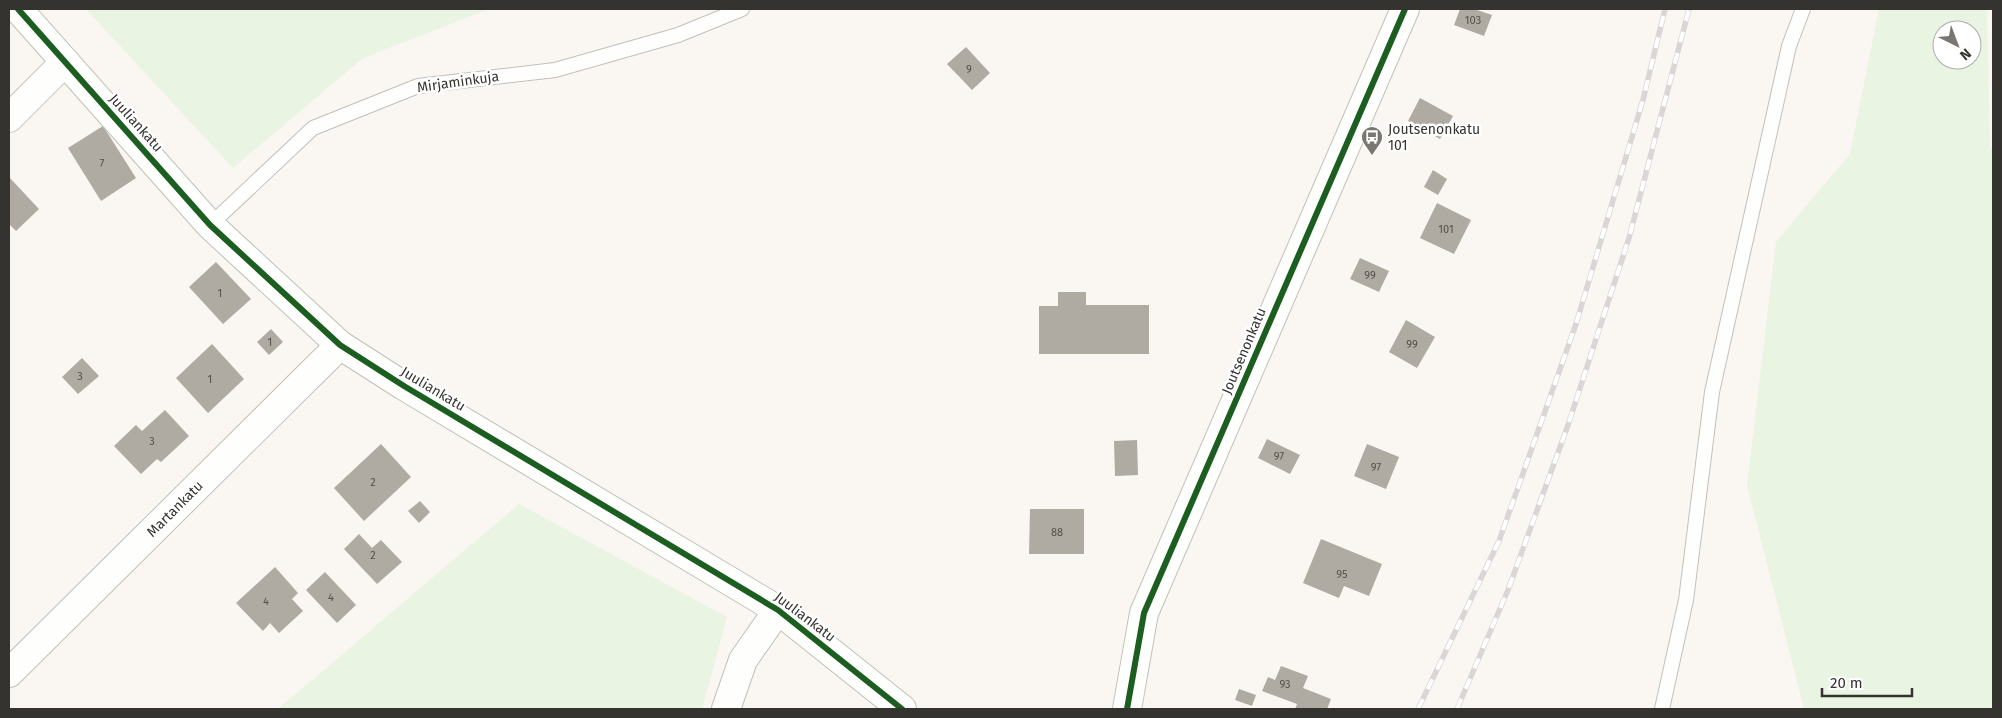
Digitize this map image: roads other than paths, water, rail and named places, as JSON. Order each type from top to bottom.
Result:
[{"type":"street","name":"Juuliankatu","points":[[18,9],[210,225],[340,345],[404,386],[778,610],[902,709]]},
{"type":"street","name":"Joutsenonkatu","points":[[1127,709],[1144,613],[1405,9]]},
{"type":"street","points":[[9,118],[65,62]]},
{"type":"street","name":"Martankatu","points":[[9,673],[340,345]]},
{"type":"street","points":[[726,709],[743,660],[778,610]]},
{"type":"lane","name":"Mirjaminkuja","points":[[210,225],[312,128],[418,86],[555,70],[678,35],[742,9]]},
{"type":"lane","points":[[1662,709],[1686,600],[1712,392],[1789,46],[1803,9]]},
{"type":"railway","points":[[1418,709],[1499,541],[1576,324],[1643,100],[1665,9]]},
{"type":"railway","points":[[1457,709],[1508,590],[1567,428],[1629,238],[1689,9]]},
{"type":"place","name":"Joutsenonkatu 101","points":[[1372,156]]}]
